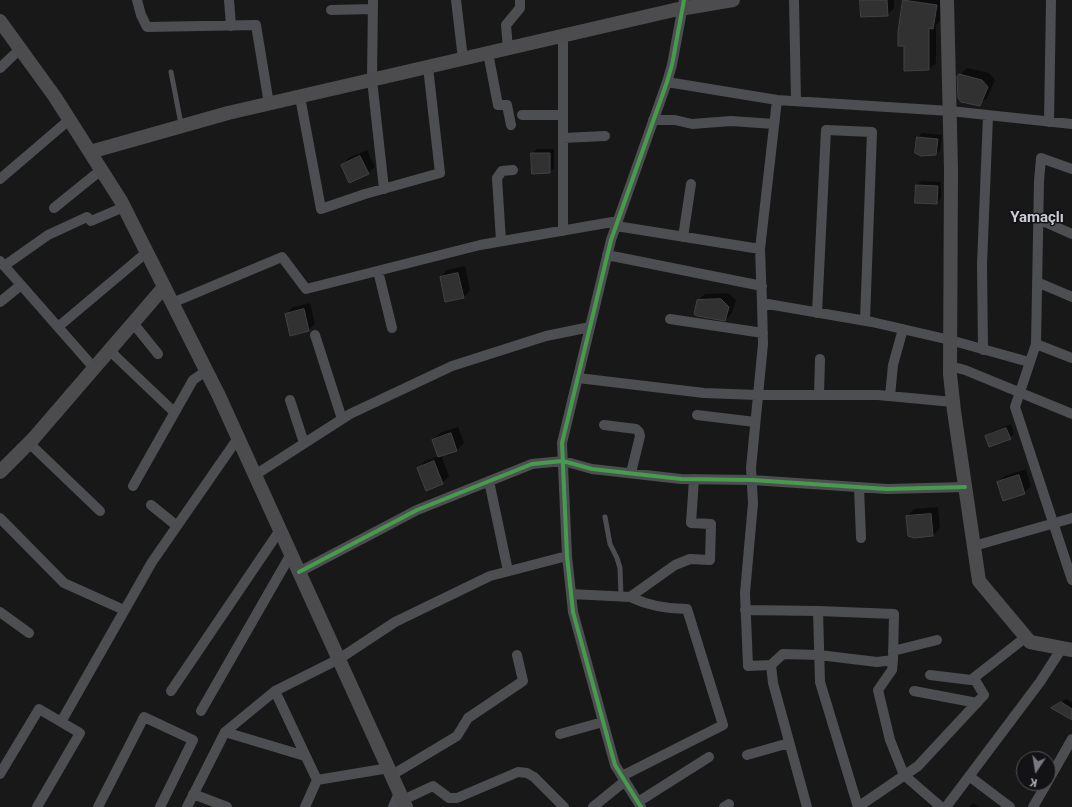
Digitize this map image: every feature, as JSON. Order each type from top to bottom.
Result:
[{"type":"main road","points":[[90,152],[181,125],[563,36],[683,4],[733,0]]},
{"type":"main road","points":[[947,0],[950,111],[950,366],[953,402],[979,581],[1030,642],[1067,649]]},
{"type":"main road","points":[[0,21],[55,97],[124,207],[238,438],[390,772],[400,802]]},
{"type":"main road","points":[[0,472],[29,443],[164,287]]},
{"type":"street","points":[[137,0],[147,28],[256,25],[270,104]]},
{"type":"street","points":[[229,0],[231,26]]},
{"type":"street","points":[[456,0],[463,59]]},
{"type":"street","points":[[508,49],[506,25],[520,8],[520,0]]},
{"type":"street","points":[[794,0],[796,101]]},
{"type":"street","points":[[1049,122],[1051,0]]},
{"type":"street","points":[[683,4],[672,65],[667,82],[607,255],[562,442],[567,556],[573,612],[616,765],[639,804],[709,757]]},
{"type":"street","points":[[331,10],[373,5],[372,80],[384,189]]},
{"type":"street","points":[[563,36],[563,231]]},
{"type":"street","points":[[0,68],[20,49]]},
{"type":"street","points":[[488,53],[498,105],[507,105],[511,125]]},
{"type":"street","points":[[300,97],[321,209],[440,173],[428,67]]},
{"type":"street","points":[[667,82],[776,100],[950,111],[1072,124]]},
{"type":"street","points":[[776,100],[760,249],[763,344],[751,468],[753,503],[744,593],[748,666],[771,665],[783,654],[819,655],[877,662],[937,640]]},
{"type":"street","points":[[522,115],[563,114]]},
{"type":"street","points":[[983,350],[982,264],[988,116]]},
{"type":"street","points":[[0,179],[69,120]]},
{"type":"street","points":[[653,120],[675,120],[692,124],[731,120],[774,124]]},
{"type":"street","points":[[817,312],[826,130],[872,132],[865,320]]},
{"type":"street","points":[[563,138],[604,136]]},
{"type":"street","points":[[1072,169],[1041,158],[1038,219],[1036,344],[1015,407],[1072,580]]},
{"type":"street","points":[[54,208],[101,170]]},
{"type":"street","points":[[501,241],[498,178],[502,171],[513,170]]},
{"type":"street","points":[[683,237],[691,184]]},
{"type":"street","points":[[94,368],[2,263],[48,235],[87,217],[90,221],[124,207]]},
{"type":"street","points":[[1038,219],[1072,234]]},
{"type":"street","points":[[172,303],[282,257],[306,289],[480,245],[563,231],[617,224],[683,237],[760,249]]},
{"type":"street","points":[[58,327],[147,252]]},
{"type":"street","points":[[607,255],[762,286]]},
{"type":"street","points":[[378,271],[392,328]]},
{"type":"street","points":[[1037,282],[1072,297]]},
{"type":"street","points":[[0,302],[21,285]]},
{"type":"street","points":[[762,303],[865,320],[950,340],[1029,362]]},
{"type":"street","points":[[670,320],[763,333]]},
{"type":"street","points":[[133,323],[158,354]]},
{"type":"street","points":[[255,475],[350,414],[452,366],[546,336],[590,327]]},
{"type":"street","points":[[890,396],[893,365],[903,329]]},
{"type":"street","points":[[315,335],[342,419]]},
{"type":"street","points":[[1036,344],[1072,358]]},
{"type":"street","points":[[109,350],[174,412]]},
{"type":"street","points":[[819,395],[820,359]]},
{"type":"street","points":[[950,366],[966,370],[1072,414]]},
{"type":"street","points":[[132,486],[193,380],[206,371]]},
{"type":"street","points":[[578,378],[704,393],[757,395],[878,395],[953,402]]},
{"type":"street","points":[[290,400],[304,443]]},
{"type":"street","points":[[698,415],[755,422]]},
{"type":"street","points":[[604,425],[636,429],[639,432],[640,436],[631,473]]},
{"type":"street","points":[[61,722],[152,562],[238,438]]},
{"type":"street","points":[[29,443],[100,511]]},
{"type":"street","points":[[299,572],[417,510],[532,464],[563,461],[592,469],[694,479],[752,480],[887,489],[965,487]]},
{"type":"street","points":[[626,597],[675,565],[690,559],[710,560],[711,524],[691,523],[694,479]]},
{"type":"street","points":[[489,481],[508,571]]},
{"type":"street","points":[[859,487],[861,538]]},
{"type":"street","points":[[151,505],[177,526]]},
{"type":"street","points":[[0,518],[64,583],[124,610]]},
{"type":"street","points":[[974,546],[1072,518]]},
{"type":"street","points":[[171,691],[280,530]]},
{"type":"street","points":[[200,712],[291,554]]},
{"type":"street","points":[[187,807],[225,732],[275,691],[339,659],[395,622],[490,576],[567,556]]},
{"type":"street","points":[[571,594],[626,597],[673,609],[687,609],[722,725],[624,779],[593,807]]},
{"type":"street","points":[[745,610],[894,614],[892,670],[878,690],[890,740],[904,775],[941,807]]},
{"type":"street","points":[[818,611],[820,682],[858,807],[918,766],[977,703],[984,695],[974,678]]},
{"type":"street","points":[[0,612],[29,633]]},
{"type":"street","points":[[930,674],[971,680],[1026,637]]},
{"type":"street","points":[[946,807],[1040,682],[1067,649]]},
{"type":"street","points":[[317,780],[390,772],[457,736],[468,718],[523,681],[517,655]]},
{"type":"street","points":[[771,665],[773,683],[807,807]]},
{"type":"street","points":[[275,691],[317,780],[305,807]]},
{"type":"street","points":[[914,691],[977,703]]},
{"type":"street","points":[[0,774],[39,709],[80,733],[36,807]]},
{"type":"street","points":[[98,807],[144,717],[193,740],[160,807]]},
{"type":"street","points":[[560,734],[604,722]]},
{"type":"street","points":[[225,732],[306,756]]},
{"type":"street","points":[[1056,767],[1072,739]]},
{"type":"street","points":[[747,755],[789,743]]},
{"type":"street","points":[[400,802],[433,786],[449,798],[457,798],[518,772],[527,773],[534,778],[564,807]]},
{"type":"street","points":[[969,776],[1010,807]]},
{"type":"street","points":[[1033,807],[1042,791]]},
{"type":"street","points":[[193,794],[227,807]]},
{"type":"lane","points":[[171,72],[181,125]]},
{"type":"lane","points":[[605,517],[610,544],[617,558],[626,597]]},
{"type":"building","points":[[860,0],[887,0],[888,16],[861,17]]},
{"type":"building","points":[[903,0],[937,5],[933,29],[929,28],[929,70],[904,71],[904,46],[898,46],[898,32]]},
{"type":"building","points":[[959,74],[982,80],[988,87],[980,106],[961,102],[958,98],[957,77]]},
{"type":"building","points":[[917,137],[938,139],[936,155],[921,156],[915,153]]},
{"type":"building","points":[[531,153],[550,153],[550,173],[532,174]]},
{"type":"building","points":[[360,156],[369,174],[349,183],[341,165]]},
{"type":"building","points":[[916,185],[938,186],[937,204],[915,203]]},
{"type":"building","points":[[458,273],[464,298],[445,302],[440,277]]},
{"type":"building","points":[[721,299],[729,307],[725,321],[697,316],[694,314],[697,300]]},
{"type":"building","points":[[304,309],[309,331],[290,336],[285,314]]},
{"type":"building","points":[[1006,428],[1011,439],[989,447],[985,436]]},
{"type":"building","points":[[451,433],[457,451],[438,457],[432,440]]},
{"type":"building","points":[[434,461],[443,484],[426,491],[417,468]]},
{"type":"building","points":[[1019,475],[1025,494],[1003,501],[997,482]]},
{"type":"building","points":[[931,514],[933,536],[914,538],[908,536],[906,516]]},
{"type":"building","points":[[1061,702],[1072,709],[1072,720],[1051,708]]},
{"type":"cycle path","points":[[641,807],[615,765],[573,612],[567,556],[562,443],[611,240],[667,82],[672,65],[684,0]]},
{"type":"cycle path","points":[[299,572],[417,510],[532,464],[563,461],[592,469],[681,479],[752,480],[887,489],[965,487]]},
{"type":"district","name":"Yamaçlı","points":[[1037,218]]}]
